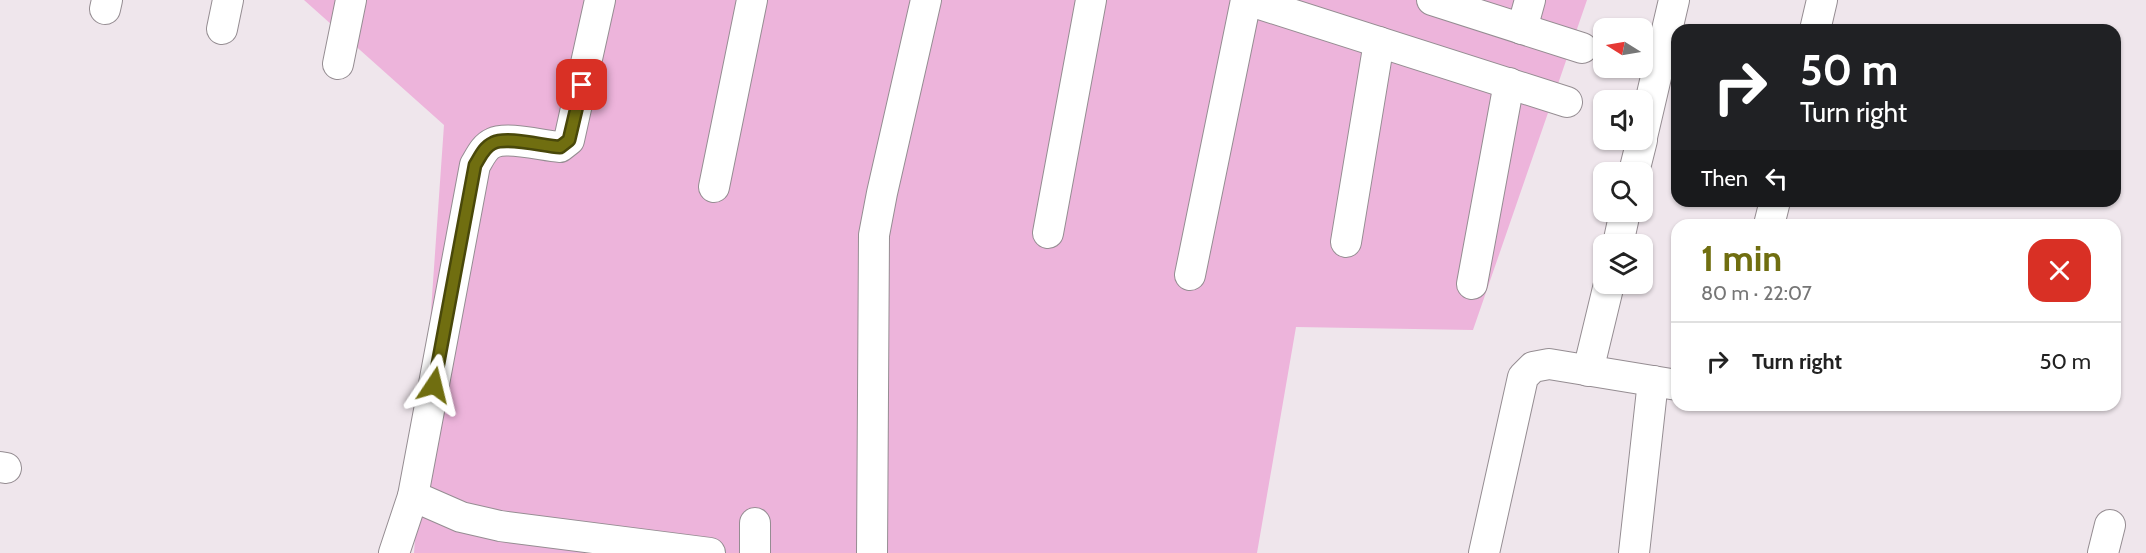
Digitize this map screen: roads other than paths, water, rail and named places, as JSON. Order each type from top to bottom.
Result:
[{"type":"street","points":[[222,29],[228,0]]},
{"type":"street","points":[[338,64],[351,0]]},
{"type":"street","points":[[394,553],[413,496],[475,165],[484,150],[494,142],[508,140],[560,147],[569,140],[600,0]]},
{"type":"street","points":[[714,187],[752,0]]},
{"type":"street","points":[[872,553],[874,235],[926,0]]},
{"type":"street","points":[[1048,234],[1091,0]]},
{"type":"street","points":[[1190,275],[1247,0],[1567,102]]},
{"type":"street","points":[[1432,0],[1582,48]]},
{"type":"street","points":[[1522,29],[1530,0]]},
{"type":"street","points":[[1653,91],[1674,0]]},
{"type":"street","points":[[1816,24],[1822,0]]},
{"type":"street","points":[[1346,242],[1379,42]]},
{"type":"street","points":[[1472,284],[1509,83]]},
{"type":"street","points":[[1588,371],[1607,294]]},
{"type":"street","points":[[1484,553],[1523,377],[1533,367],[1549,364],[1665,383],[1634,553]]},
{"type":"street","points":[[413,496],[461,517],[500,526],[710,553]]},
{"type":"street","points":[[755,523],[755,553]]},
{"type":"street","points":[[2103,553],[2110,525]]}]
